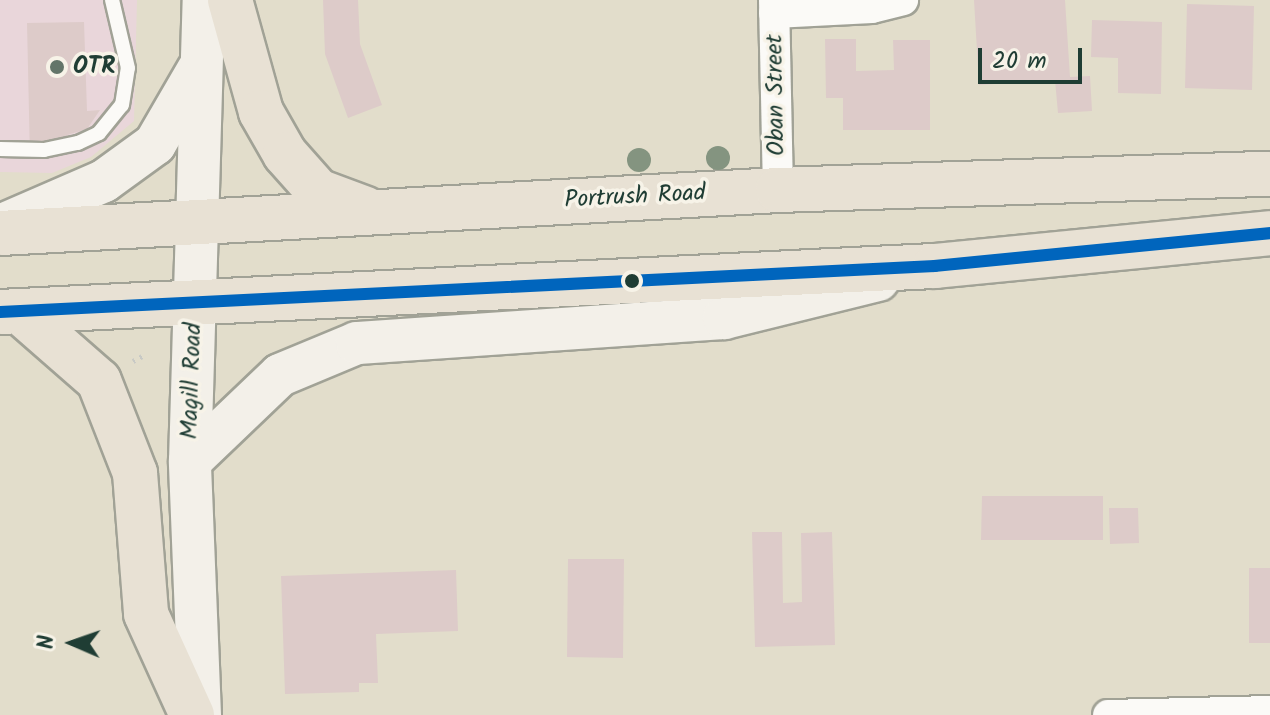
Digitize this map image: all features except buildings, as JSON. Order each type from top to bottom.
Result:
[{"type":"highway","points":[[230,0],[261,112],[285,154],[318,191],[370,210]]},
{"type":"highway","name":"Portrush Road","points":[[0,233],[197,224],[370,210],[778,190],[1270,174]]},
{"type":"highway","points":[[10,311],[935,266],[1270,233]]},
{"type":"highway","points":[[10,311],[99,381],[135,473],[146,614],[192,715]]},
{"type":"main road","name":"Magill Road","points":[[200,715],[190,461],[204,0]]},
{"type":"main road","points":[[0,226],[104,181],[155,144],[179,109],[204,58]]},
{"type":"main road","points":[[190,461],[280,375],[357,343],[724,318],[935,266]]},
{"type":"street","points":[[774,6],[872,8],[903,0]]},
{"type":"street","name":"Oban Street","points":[[774,6],[778,190]]},
{"type":"street","points":[[1108,715],[1270,711]]},
{"type":"lane","points":[[0,149],[44,150],[78,143],[99,133],[122,105],[128,68],[112,0]]},
{"type":"path","points":[[133,361],[146,354]]},
{"type":"shaded area","points":[[0,0],[137,0],[134,121],[91,157],[52,173],[0,172]]},
{"type":"transit line","points":[[0,312],[935,266],[1270,233]]},
{"type":"place","name":"OTR","points":[[57,67]]}]
